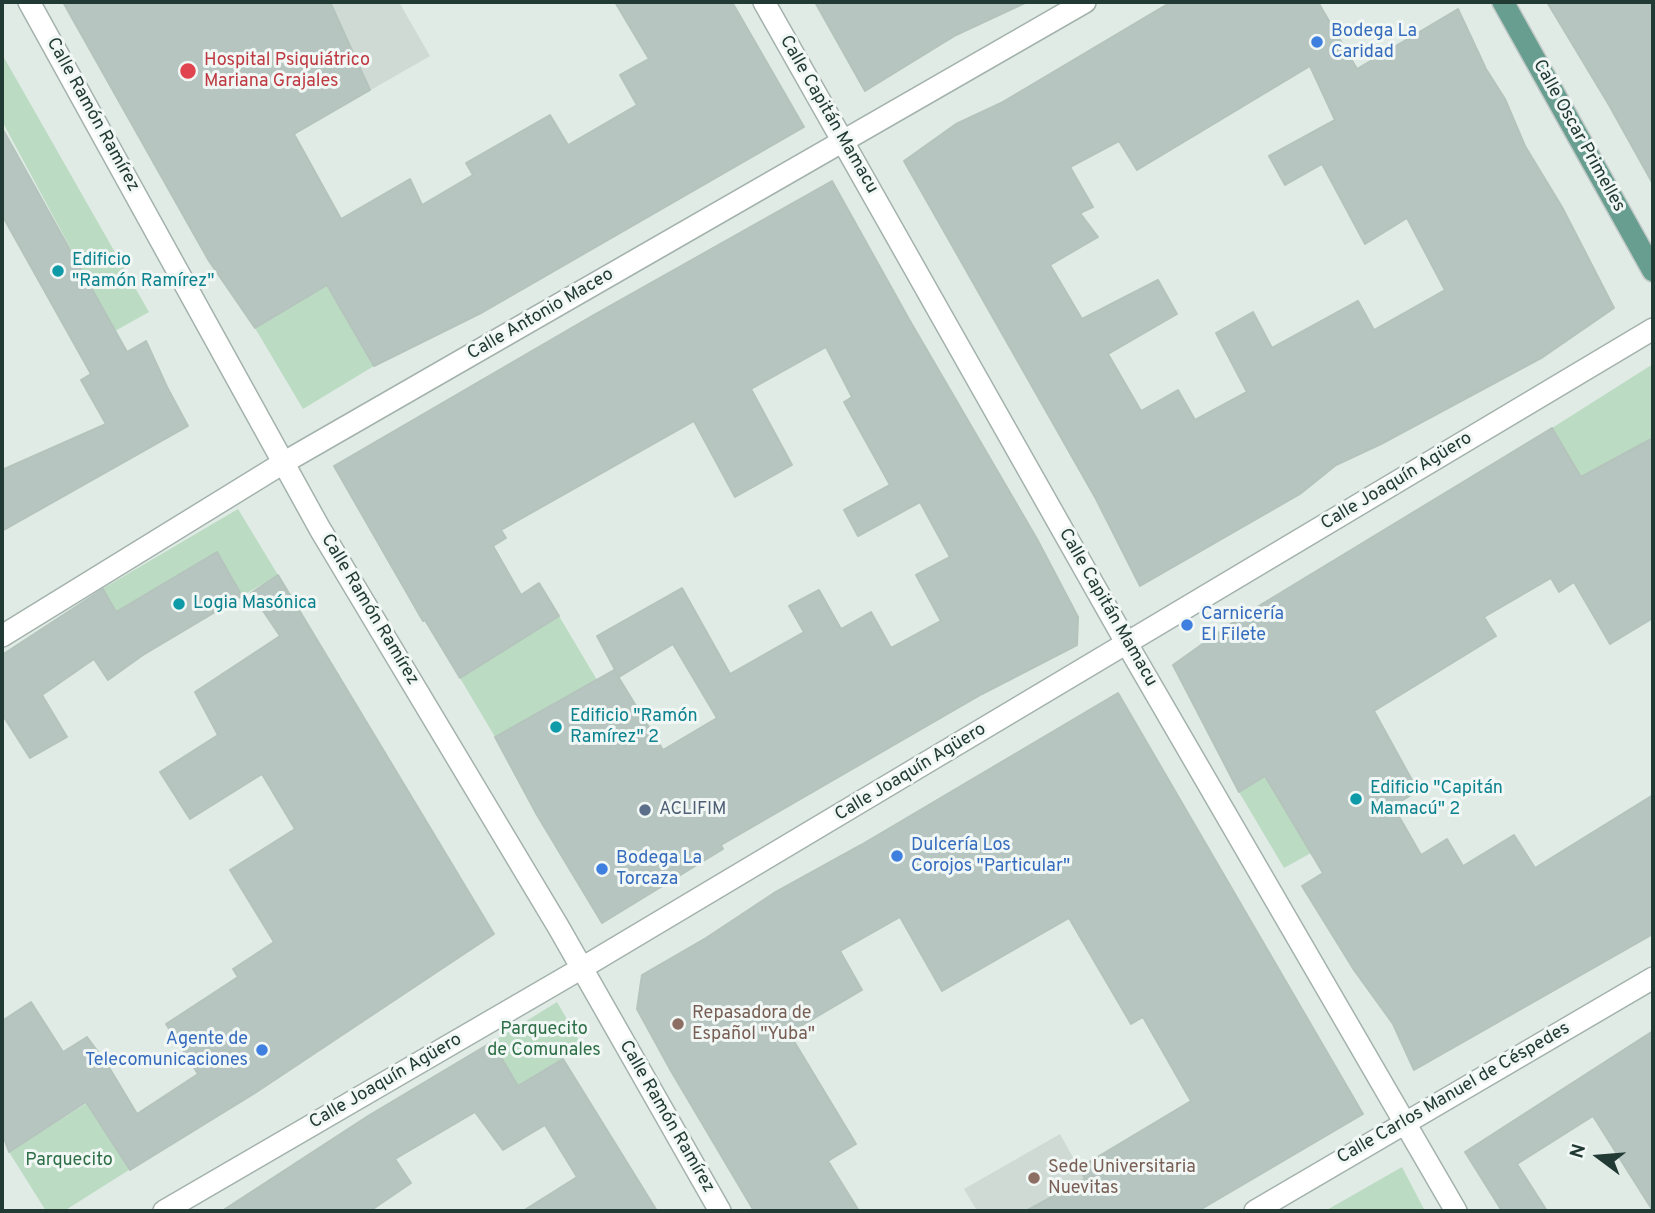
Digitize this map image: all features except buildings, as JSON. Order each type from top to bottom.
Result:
[{"type":"main road","name":"Calle Oscar Primelles","points":[[1503,2],[1653,271]]},
{"type":"street","name":"Calle Ramón Ramírez","points":[[29,2],[320,529],[582,968],[720,1211]]},
{"type":"street","name":"Calle Capitán Mamacu","points":[[764,2],[1127,644],[1455,1211]]},
{"type":"street","name":"Calle Antonio Maceo","points":[[2,636],[283,463],[1085,2]]},
{"type":"street","name":"Calle Joaquín Agüero","points":[[164,1211],[582,968],[1653,329]]},
{"type":"street","name":"Calle Carlos Manuel de Céspedes","points":[[1255,1211],[1653,978]]},
{"type":"shaded area","points":[[250,2],[399,2],[430,56],[317,121]]},
{"type":"shaded area","name":"Sede Universitaria Nuevitas","points":[[1060,1134],[1103,1211],[977,1211],[964,1189]]},
{"type":"green space","points":[[2,54],[149,312],[115,331],[2,121]]},
{"type":"green space","points":[[326,285],[374,366],[303,409],[255,328]]},
{"type":"green space","points":[[1653,364],[1653,439],[1582,479],[1552,428]]},
{"type":"green space","points":[[238,509],[278,575],[242,596],[217,552],[115,612],[102,589]]},
{"type":"green space","points":[[559,616],[597,680],[495,737],[460,678]]},
{"type":"green space","points":[[1373,711],[1394,747],[1286,811],[1311,853],[1284,868],[1239,792]]},
{"type":"green space","name":"Parquecito de Comunales","points":[[557,1002],[583,1047],[518,1086],[492,1042]]},
{"type":"green space","name":"Parquecito","points":[[87,1103],[129,1170],[64,1211],[46,1211],[9,1152]]},
{"type":"green space","points":[[1402,1167],[1425,1211],[1325,1211]]},
{"type":"place","name":"Bodega La Caridad","points":[[1317,42]]},
{"type":"place","name":"Hospital Psiquiátrico Mariana Grajales","points":[[188,71]]},
{"type":"place","name":"Edificio \"Ramón Ramírez\"","points":[[58,271]]},
{"type":"place","name":"Logia Masónica","points":[[179,604]]},
{"type":"place","name":"Carnicería El Filete","points":[[1187,625]]},
{"type":"place","name":"Edificio \"Ramón Ramírez\" 2","points":[[556,727]]},
{"type":"place","name":"Edificio \"Capitán Mamacú\" 2","points":[[1356,799]]},
{"type":"place","name":"ACLIFIM","points":[[645,810]]},
{"type":"place","name":"Dulcería Los Corojos \"Particular\"","points":[[897,856]]},
{"type":"place","name":"Bodega La Torcaza","points":[[602,869]]},
{"type":"place","name":"Repasadora de Español \"Yuba\"","points":[[678,1024]]},
{"type":"place","name":"Agente de Telecomunicaciones","points":[[262,1050]]},
{"type":"place","name":"Sede Universitaria Nuevitas","points":[[1034,1178]]}]
